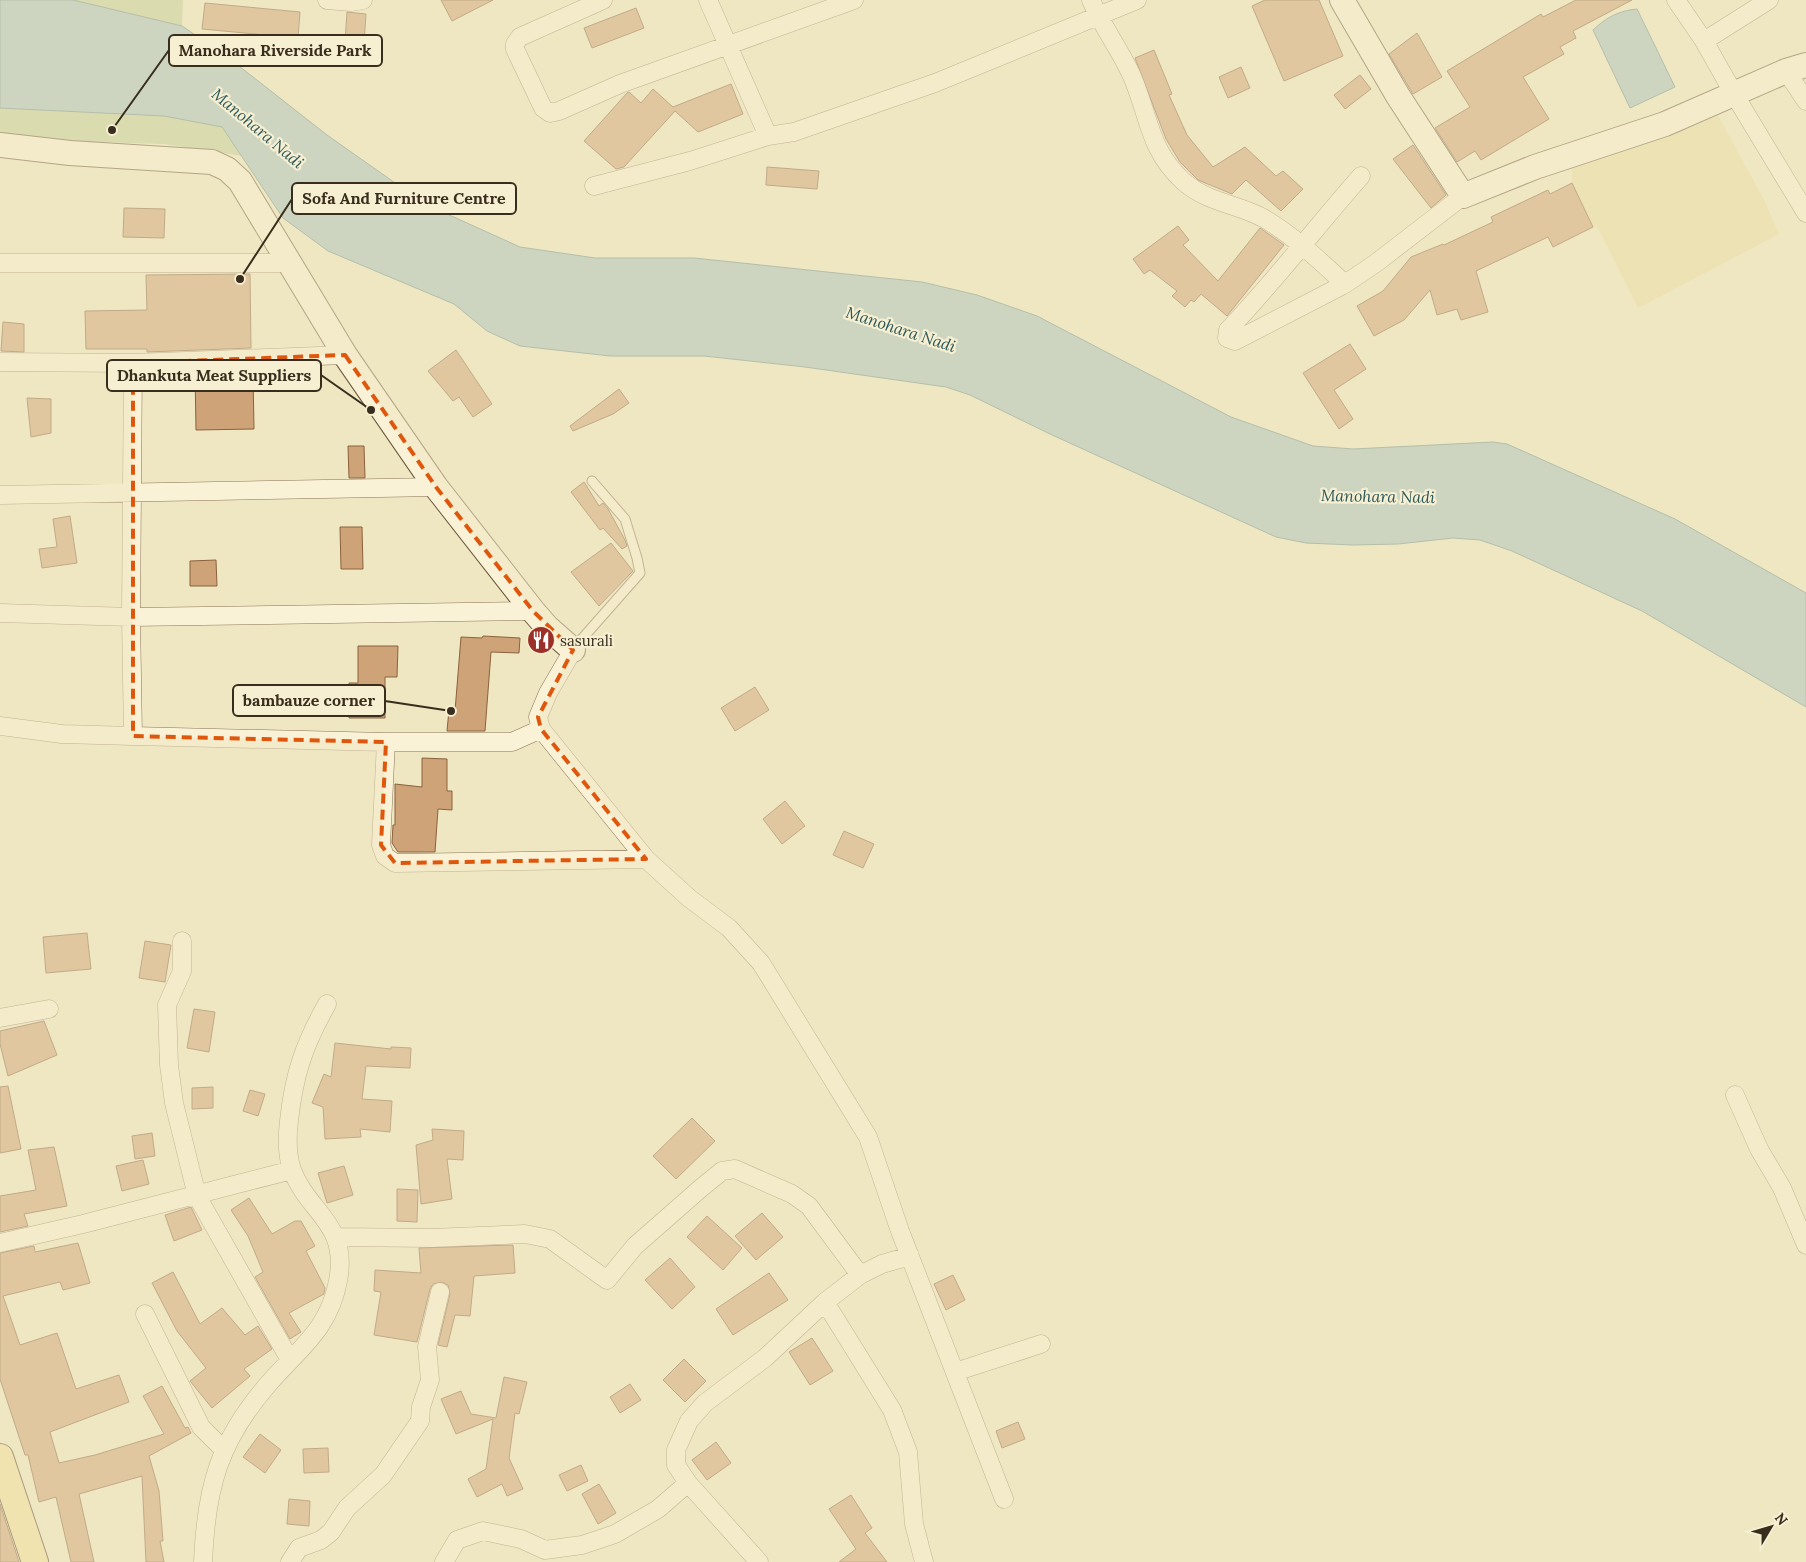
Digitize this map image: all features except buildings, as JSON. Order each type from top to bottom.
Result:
[{"type":"main road","points":[[0,1457],[34,1562]]},
{"type":"street","points":[[327,0],[351,2],[363,0]]},
{"type":"street","points":[[603,0],[520,37],[515,44],[515,49],[543,108],[550,113],[559,112],[620,84],[728,46],[832,4],[854,0]]},
{"type":"street","points":[[708,0],[768,136]]},
{"type":"street","points":[[1091,0],[1131,75],[1145,109],[1155,146],[1183,181],[1213,200],[1264,219],[1301,245],[1345,284]]},
{"type":"street","points":[[594,186],[690,161],[768,136],[794,132],[935,83],[1137,0]]},
{"type":"street","points":[[1342,0],[1398,96],[1463,196]]},
{"type":"street","points":[[1676,0],[1704,41],[1806,213]]},
{"type":"street","points":[[1704,41],[1769,0]]},
{"type":"street","points":[[1361,176],[1301,245],[1268,288],[1228,330],[1227,338],[1235,341],[1345,284],[1376,263],[1463,196],[1535,167],[1665,124],[1796,68],[1806,101]]},
{"type":"street","points":[[0,145],[70,153],[212,162],[227,168],[240,181],[345,355],[436,487],[533,611],[572,650],[538,717],[541,728],[646,859],[689,898],[729,928],[761,963],[868,1137],[910,1256],[1004,1499]]},
{"type":"street","points":[[0,262],[290,264]]},
{"type":"street","points":[[0,362],[132,363],[345,355]]},
{"type":"street","points":[[132,363],[133,491],[131,617],[133,736]]},
{"type":"street","points":[[0,495],[133,491],[436,487]]},
{"type":"street","points":[[0,613],[131,617],[533,611]]},
{"type":"street","points":[[0,726],[62,734],[386,742],[512,742],[541,728]]},
{"type":"street","points":[[386,742],[381,845],[385,856],[394,863],[646,859]]},
{"type":"street","points":[[182,941],[182,971],[167,1004],[169,1065],[174,1104],[197,1196],[290,1360]]},
{"type":"street","points":[[203,1562],[205,1520],[223,1449],[245,1413],[290,1360],[319,1330],[335,1295],[340,1254],[336,1236],[292,1170],[288,1134],[292,1094],[298,1064],[327,1004]]},
{"type":"street","points":[[0,1018],[49,1009]]},
{"type":"street","points":[[1736,1095],[1759,1149],[1782,1188],[1806,1245]]},
{"type":"street","points":[[336,1236],[432,1238],[525,1234],[550,1238],[607,1280],[636,1246],[700,1188],[722,1171],[736,1168],[792,1194],[809,1206],[860,1275]]},
{"type":"street","points":[[0,1242],[197,1196],[292,1170]]},
{"type":"street","points":[[759,1562],[688,1483],[676,1465],[676,1450],[689,1421],[705,1403],[765,1358],[825,1302],[860,1275],[882,1264],[910,1256]]},
{"type":"street","points":[[290,1562],[299,1548],[321,1540],[331,1532],[347,1508],[383,1475],[420,1421],[421,1407],[430,1380],[427,1347],[440,1292]]},
{"type":"street","points":[[825,1302],[892,1410],[908,1452],[914,1524],[924,1562]]},
{"type":"street","points":[[145,1314],[201,1427],[223,1449]]},
{"type":"street","points":[[955,1372],[1040,1344]]},
{"type":"street","points":[[444,1562],[458,1540],[483,1531],[521,1539],[544,1550],[590,1542],[615,1534],[658,1509],[688,1483]]},
{"type":"lane","points":[[572,650],[640,573],[625,518],[592,481]]},
{"type":"highlighted area","points":[[345,355],[436,487],[533,611],[573,650],[538,717],[541,729],[646,859],[395,863],[381,845],[386,742],[133,736],[133,363]]},
{"type":"green space","points":[[73,0],[183,0],[182,26]]},
{"type":"green space","points":[[0,108],[164,116],[215,124],[222,127],[243,156],[164,144],[65,141],[0,134]]},
{"type":"sand","points":[[1717,114],[1764,200],[1779,234],[1638,308],[1597,226],[1593,227],[1572,183],[1572,168],[1697,125]]},
{"type":"water","name":"Manohara Nadi","points":[[0,0],[73,0],[182,26],[225,55],[327,135],[425,204],[520,247],[595,258],[694,258],[922,282],[977,295],[1037,316],[1231,417],[1313,446],[1353,449],[1493,442],[1507,444],[1675,519],[1806,593],[1806,707],[1642,611],[1512,551],[1480,540],[1453,538],[1398,544],[1353,545],[1306,543],[1276,537],[1050,434],[970,395],[946,387],[805,367],[704,356],[610,356],[520,346],[487,331],[454,304],[328,251],[283,218],[222,127],[164,116],[0,108]]},
{"type":"water","points":[[1637,9],[1675,87],[1630,108],[1593,30],[1613,15]]},
{"type":"place","name":"Manohara Riverside Park","points":[[112,130]]},
{"type":"place","name":"Sofa And Furniture Centre","points":[[240,279]]},
{"type":"place","name":"Dhankuta Meat Suppliers","points":[[371,410]]},
{"type":"place","name":"sasurali","points":[[541,640]]},
{"type":"place","name":"bambauze corner","points":[[451,711]]}]
